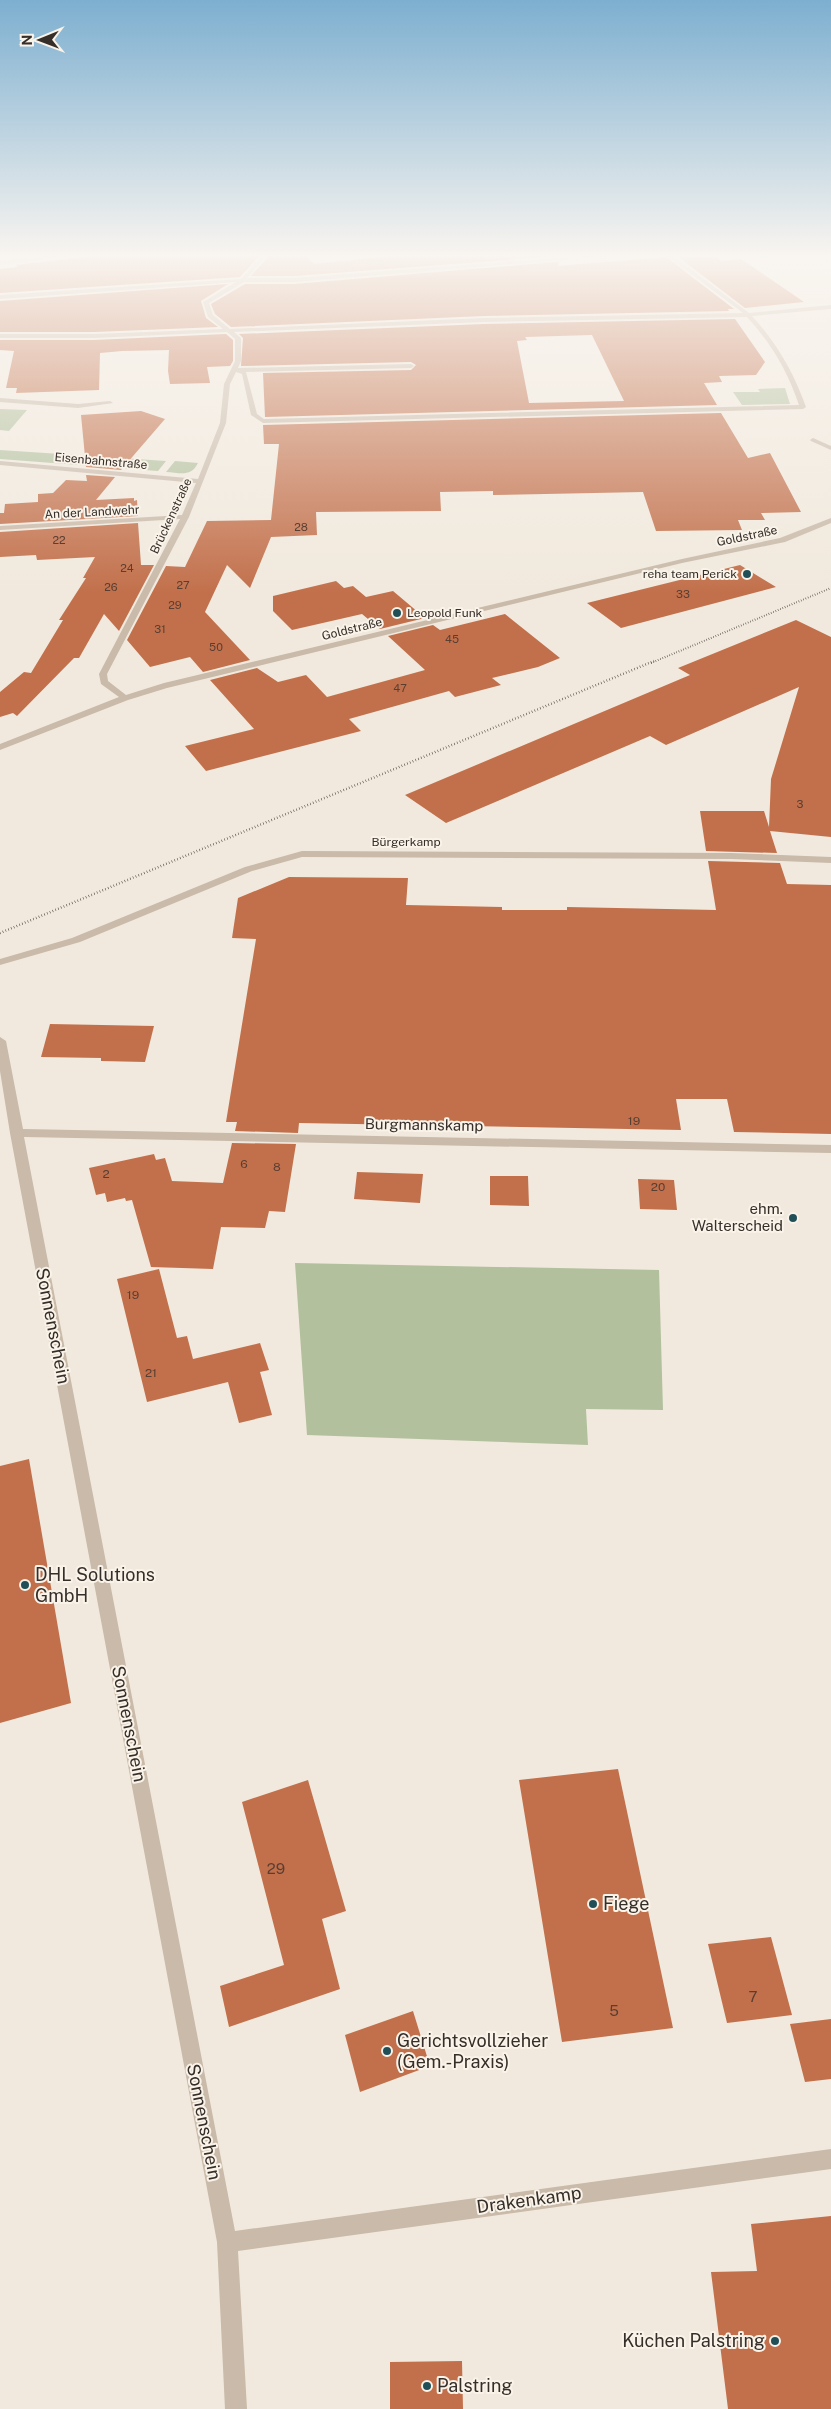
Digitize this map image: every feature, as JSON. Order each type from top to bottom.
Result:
[{"type":"street","points":[[234,370],[348,367]]},
{"type":"street","points":[[234,370],[245,373],[254,415],[263,421],[803,407],[798,390],[785,367]]},
{"type":"street","name":"Brückenstraße","points":[[125,698],[104,682],[103,674],[185,517],[223,423],[228,384],[234,370]]},
{"type":"street","points":[[0,400],[78,406],[110,404]]},
{"type":"street","points":[[813,440],[831,448]]},
{"type":"street","name":"Eisenbahnstraße","points":[[0,463],[200,480]]},
{"type":"street","name":"An der Landwehr","points":[[0,528],[185,517]]},
{"type":"street","name":"Goldstraße","points":[[0,747],[125,698],[164,686],[682,560],[782,540],[831,520]]},
{"type":"street","name":"Bürgerkamp","points":[[0,962],[28,956],[96,932],[264,862],[302,854],[731,856],[831,860]]},
{"type":"street","name":"Sonnenschein","points":[[0,1041],[227,2242],[236,2409]]},
{"type":"street","name":"Burgmannskamp","points":[[16,1133],[831,1149]]},
{"type":"street","name":"Drakenkamp","points":[[227,2242],[831,2159]]},
{"type":"green space","points":[[785,388],[790,404],[742,405],[733,392],[760,392],[758,389]]},
{"type":"green space","points":[[0,409],[27,410],[9,431],[0,430]]},
{"type":"green space","points":[[0,450],[166,461],[158,471],[0,459]]},
{"type":"green space","points":[[175,461],[198,463],[189,472],[166,472]]},
{"type":"green space","points":[[295,1263],[659,1270],[663,1410],[586,1409],[588,1445],[307,1435]]},
{"type":"building","points":[[10,367],[100,367],[99,390],[16,393],[17,388],[6,388]]},
{"type":"building","points":[[168,367],[207,367],[210,383],[170,384]]},
{"type":"building","points":[[414,367],[522,367],[529,403],[624,401],[608,367],[761,367],[756,375],[719,376],[722,382],[704,383],[717,405],[265,417],[263,373],[411,370]]},
{"type":"building","points":[[141,411],[165,419],[121,470],[86,467],[81,415]]},
{"type":"building","points":[[721,413],[748,458],[770,453],[801,512],[761,513],[765,520],[738,520],[742,530],[656,531],[643,492],[493,495],[493,491],[440,492],[441,511],[316,512],[317,535],[271,537],[250,588],[227,565],[205,612],[250,660],[203,672],[190,657],[150,667],[127,640],[166,566],[185,567],[207,521],[271,520],[279,444],[264,444],[263,425]]},
{"type":"building","points":[[86,475],[115,477],[96,500],[134,498],[134,501],[137,500],[138,516],[0,524],[0,513],[4,513],[5,504],[38,502],[38,494],[53,493],[66,480],[87,481]]},
{"type":"building","points":[[138,523],[141,565],[154,565],[119,631],[104,614],[79,658],[74,658],[17,716],[13,713],[0,717],[0,692],[24,672],[31,673],[63,620],[59,620],[86,578],[83,578],[95,557],[37,560],[36,555],[0,557],[0,532]]},
{"type":"building","points":[[740,565],[776,587],[621,628],[587,603]]},
{"type":"building","points":[[336,581],[344,588],[353,586],[366,597],[393,591],[425,618],[380,629],[362,614],[292,630],[273,611],[273,596]]},
{"type":"building","points":[[505,614],[560,658],[538,667],[492,678],[501,685],[455,697],[449,691],[349,719],[361,731],[206,771],[185,746],[254,729],[210,680],[257,668],[278,682],[306,675],[327,697],[425,670],[388,636],[433,625],[440,630]]},
{"type":"building","points":[[796,620],[831,637],[831,837],[770,831],[777,853],[706,851],[700,811],[764,811],[769,827],[771,779],[799,687],[666,745],[650,736],[446,823],[405,795],[690,675],[678,668]]},
{"type":"building","points":[[708,861],[780,863],[787,884],[831,885],[831,1134],[734,1132],[727,1099],[676,1099],[681,1130],[299,1123],[298,1133],[235,1131],[237,1122],[226,1122],[256,939],[232,938],[238,898],[289,877],[408,878],[406,905],[502,907],[502,910],[567,910],[567,907],[716,910]]},
{"type":"building","points":[[50,1024],[154,1026],[145,1062],[101,1061],[101,1058],[41,1057]]},
{"type":"building","points":[[232,1143],[296,1144],[285,1212],[269,1211],[265,1228],[221,1227],[213,1269],[151,1267],[132,1200],[126,1201],[125,1198],[107,1202],[105,1193],[96,1195],[89,1168],[154,1154],[156,1160],[165,1158],[172,1181],[223,1183]]},
{"type":"building","points":[[357,1172],[423,1174],[420,1203],[354,1199]]},
{"type":"building","points":[[490,1176],[528,1176],[529,1206],[490,1205]]},
{"type":"building","points":[[638,1179],[674,1180],[677,1210],[640,1209]]},
{"type":"building","points":[[159,1269],[177,1338],[187,1336],[193,1359],[260,1343],[269,1370],[260,1372],[272,1415],[239,1423],[228,1382],[147,1402],[117,1279]]},
{"type":"building","name":"DHL Solutions GmbH","points":[[29,1459],[71,1703],[0,1723],[0,1466]]},
{"type":"building","name":"Fiege","points":[[618,1769],[673,2028],[562,2042],[519,1780]]},
{"type":"building","points":[[308,1780],[346,1911],[322,1919],[340,1989],[229,2027],[220,1986],[284,1965],[242,1802]]},
{"type":"building","points":[[771,1937],[792,2015],[727,2023],[708,1944]]},
{"type":"building","name":"Gerichtsvollzieher (Gem.-Praxis)","points":[[413,2011],[430,2066],[360,2092],[345,2035]]},
{"type":"building","points":[[831,2019],[831,2079],[805,2082],[790,2024]]},
{"type":"building","name":"Küchen Palstring","points":[[831,2216],[831,2409],[728,2409],[711,2272],[757,2271],[751,2224]]},
{"type":"building","name":"Palstring","points":[[462,2361],[463,2409],[390,2409],[390,2362]]},
{"type":"railway","points":[[651,663],[831,588]]},
{"type":"railway","points":[[0,933],[654,661]]},
{"type":"place","name":"reha team Perick","points":[[747,574]]},
{"type":"place","name":"Leopold Funk","points":[[397,613]]},
{"type":"place","name":"ehm. Walterscheid","points":[[793,1218]]},
{"type":"place","name":"DHL Solutions GmbH","points":[[25,1585]]},
{"type":"place","name":"Fiege","points":[[593,1904]]},
{"type":"place","name":"Gerichtsvollzieher (Gem.-Praxis)","points":[[387,2051]]},
{"type":"place","name":"Küchen Palstring","points":[[775,2341]]},
{"type":"place","name":"Palstring","points":[[427,2386]]}]
